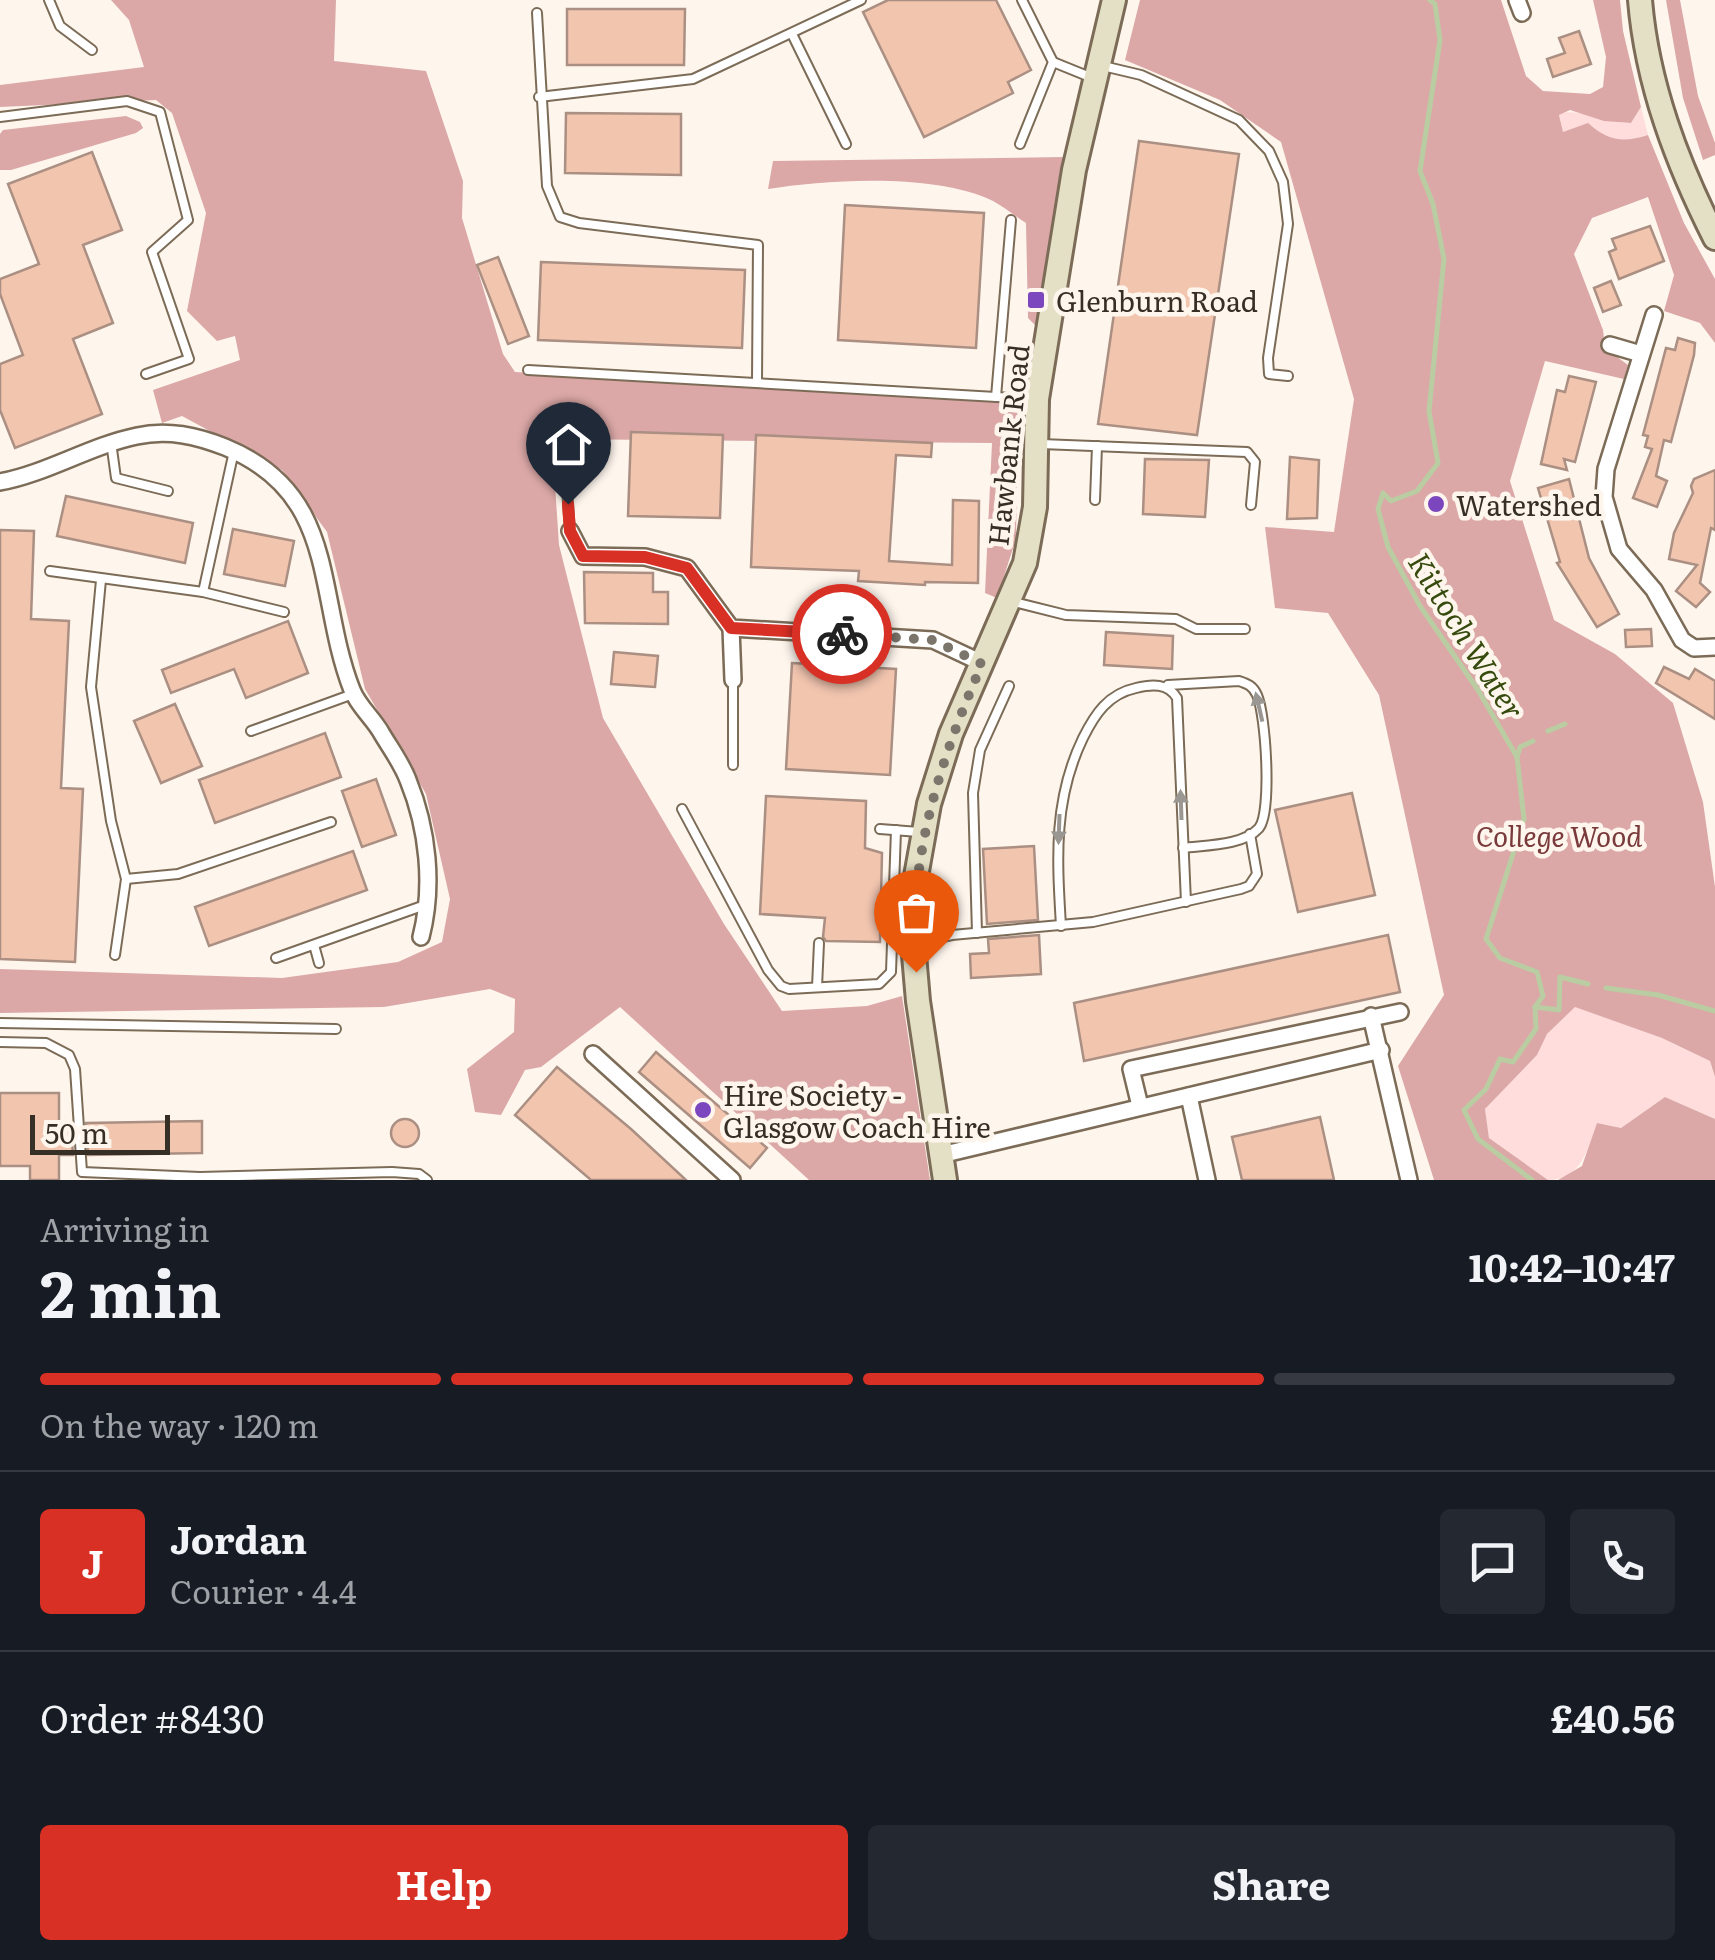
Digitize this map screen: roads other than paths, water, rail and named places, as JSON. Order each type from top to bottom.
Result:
[{"type":"street","name":"Hawbank Road","points":[[944,1180],[918,1001],[913,943],[915,882],[929,804],[952,734],[1025,563],[1035,506],[1037,399],[1074,170],[1114,0]]},
{"type":"street","points":[[1640,0],[1642,26],[1669,133],[1688,185],[1715,238]]},
{"type":"street","points":[[1654,315],[1606,469],[1604,497],[1618,549],[1654,590],[1682,640],[1694,648],[1715,647]]},
{"type":"street","points":[[1610,345],[1641,354]]},
{"type":"street","points":[[0,482],[26,477],[111,442],[172,432],[206,439],[273,472],[315,533],[353,694],[378,727],[408,780],[425,842],[429,904],[420,937]]},
{"type":"street","points":[[570,531],[583,556],[645,557],[687,568],[731,628],[733,680]]},
{"type":"street","points":[[731,628],[933,640],[982,664]]},
{"type":"street","points":[[1140,1106],[1131,1069],[1400,1012]]},
{"type":"street","points":[[1371,1016],[1408,1180]]},
{"type":"street","points":[[941,1155],[1380,1050]]},
{"type":"street","points":[[593,1054],[732,1180]]},
{"type":"street","points":[[1189,1096],[1207,1180]]},
{"type":"lane","points":[[49,0],[60,26],[92,50]]},
{"type":"lane","points":[[539,97],[693,79],[861,0]]},
{"type":"lane","points":[[1020,144],[1053,62],[1022,0]]},
{"type":"lane","points":[[537,13],[546,186],[560,216],[579,223],[758,245],[757,381]]},
{"type":"lane","points":[[792,34],[846,144]]},
{"type":"lane","points":[[1053,62],[1097,72],[1141,75],[1239,120],[1269,151],[1283,182],[1288,224],[1268,358],[1269,374],[1288,376]]},
{"type":"lane","points":[[0,117],[127,100],[160,112],[188,220],[152,252],[189,359],[146,374]]},
{"type":"lane","points":[[996,396],[1011,220]]},
{"type":"lane","points":[[528,370],[1037,399]]},
{"type":"lane","points":[[111,442],[116,478],[168,491]]},
{"type":"lane","points":[[1036,444],[1247,452],[1255,462],[1252,505]]},
{"type":"lane","points":[[1095,500],[1097,446]]},
{"type":"lane","points":[[564,448],[570,531]]},
{"type":"lane","points":[[204,592],[234,451]]},
{"type":"lane","points":[[50,571],[204,592],[284,612]]},
{"type":"lane","points":[[101,580],[91,687],[111,821],[126,880],[115,955]]},
{"type":"lane","points":[[1010,602],[1066,615],[1176,620],[1196,630],[1245,629]]},
{"type":"lane","points":[[733,680],[733,765]]},
{"type":"lane","points":[[1062,926],[1060,808],[1065,779],[1103,705],[1130,689],[1239,681],[1249,684],[1256,692],[1262,714],[1265,816],[1250,834],[1234,841],[1183,848]]},
{"type":"lane","points":[[977,933],[973,793],[980,750],[1010,686]]},
{"type":"lane","points":[[1162,686],[1172,690],[1177,698],[1186,902]]},
{"type":"lane","points":[[251,732],[353,694]]},
{"type":"lane","points":[[682,810],[768,970],[781,986],[790,989],[879,984],[888,978],[896,830]]},
{"type":"lane","points":[[126,880],[178,874],[331,822]]},
{"type":"lane","points":[[880,829],[924,832]]},
{"type":"lane","points":[[913,943],[1062,926],[1249,886],[1258,874],[1250,834]]},
{"type":"lane","points":[[276,958],[429,904]]},
{"type":"lane","points":[[817,987],[819,943]]},
{"type":"lane","points":[[314,945],[319,964]]},
{"type":"lane","points":[[0,1023],[336,1029]]},
{"type":"lane","points":[[0,1042],[46,1042],[70,1055],[75,1070],[82,1172],[200,1177],[392,1172],[420,1174],[426,1180]]},
{"type":"waterway","name":"Kittoch Water","points":[[1430,0],[1435,4],[1440,40],[1420,171],[1433,204],[1444,259],[1429,411],[1438,463],[1417,491],[1391,501],[1383,493],[1378,509],[1388,547],[1420,606],[1478,690],[1517,757],[1524,819],[1486,939],[1500,958],[1537,972],[1543,996],[1535,1007],[1536,1029],[1513,1062],[1500,1059],[1486,1089],[1464,1110],[1478,1139],[1532,1180]]},
{"type":"waterway","points":[[1548,731],[1565,724]]},
{"type":"waterway","points":[[1517,757],[1520,747],[1533,741]]},
{"type":"waterway","points":[[1535,1007],[1559,1010],[1560,977],[1588,984]]},
{"type":"waterway","points":[[1606,988],[1658,995],[1715,1011]]},
{"type":"place","name":"Glenburn Road","points":[[1036,300]]},
{"type":"place","name":"Watershed","points":[[1436,504]]},
{"type":"place","name":"Hire Society - Glasgow Coach Hire","points":[[703,1110]]},
{"type":"park label","name":"College Wood","points":[[1559,835]]}]
